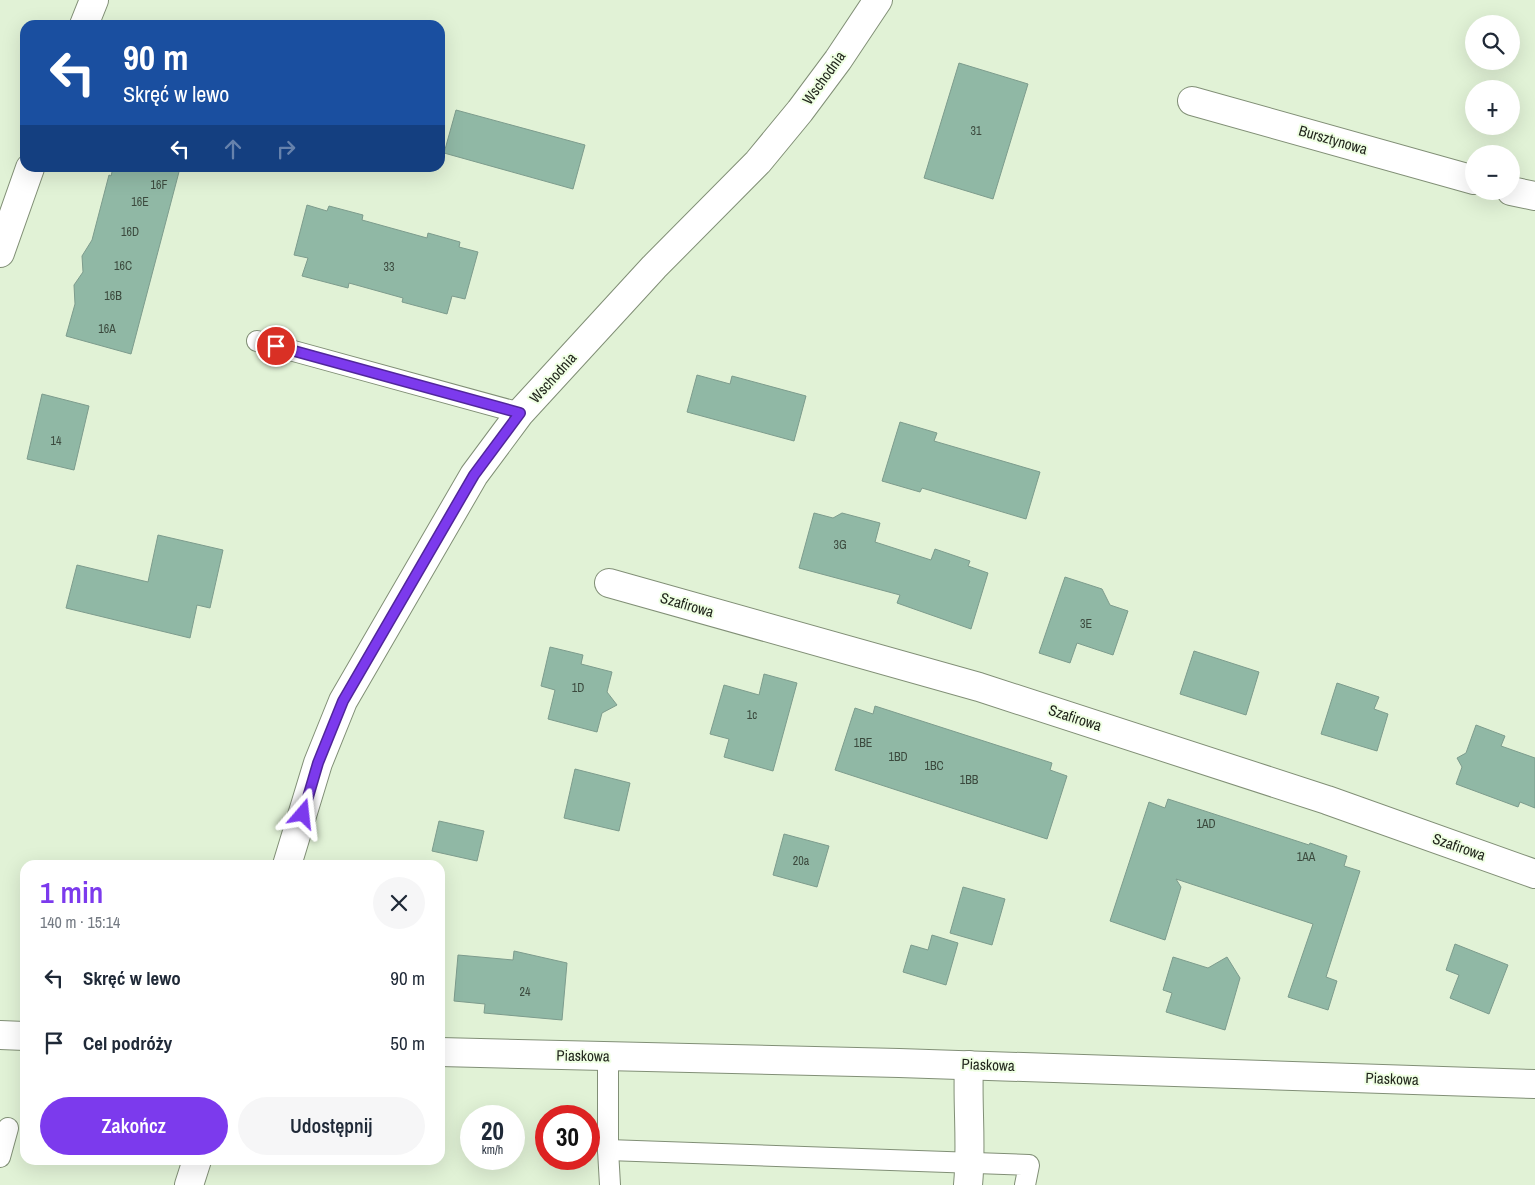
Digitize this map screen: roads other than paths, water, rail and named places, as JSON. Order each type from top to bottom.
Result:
[{"type":"street","points":[[86,20],[94,0]]},
{"type":"street","name":"Wschodnia","points":[[289,860],[318,763],[343,701],[474,475],[520,413],[654,267],[758,162],[838,60],[878,0]]},
{"type":"street","name":"Bursztynowa","points":[[1192,101],[1465,177]]},
{"type":"street","points":[[0,253],[29,172]]},
{"type":"street","points":[[1520,193],[1535,196]]},
{"type":"street","name":"Szafirowa","points":[[609,583],[979,687],[1327,800],[1535,874]]},
{"type":"street","points":[[0,1035],[20,1036]]},
{"type":"street","name":"Piaskowa","points":[[445,1052],[969,1065],[1535,1084]]},
{"type":"street","points":[[969,1065],[969,1174]]},
{"type":"street","points":[[189,1185],[195,1165]]},
{"type":"lane","points":[[257,341],[520,413]]},
{"type":"lane","points":[[608,1056],[610,1185]]},
{"type":"lane","points":[[0,1158],[8,1128]]},
{"type":"lane","points":[[608,1150],[969,1174],[1029,1165],[1025,1185]]}]
